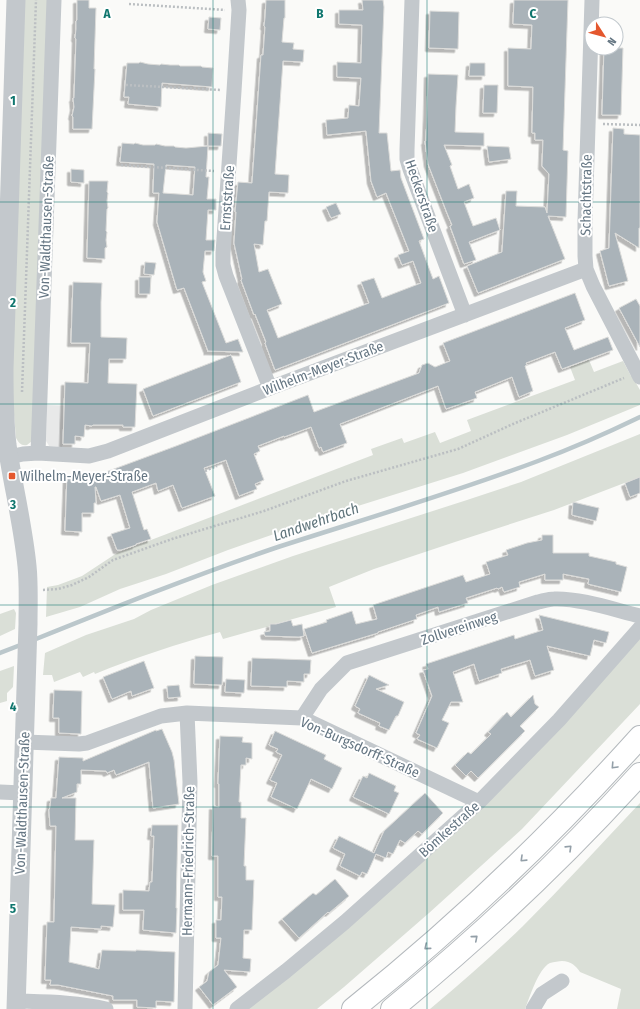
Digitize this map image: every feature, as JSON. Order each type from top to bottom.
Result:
[{"type":"highway","points":[[353,1009],[457,922],[582,800],[640,737]]},
{"type":"highway","points":[[392,1009],[417,989],[510,905],[578,839],[640,774]]},
{"type":"street","name":"Von-Waldthausen-Straße","points":[[16,0],[4,369],[5,448],[12,476],[24,543],[28,591],[16,1005]]},
{"type":"street","name":"Von-Waldthausen-Straße","points":[[38,453],[54,0]]},
{"type":"street","name":"Heckerstraße","points":[[412,0],[407,150],[408,159],[410,169],[465,314]]},
{"type":"street","name":"Schachtstraße","points":[[592,0],[585,221],[586,269],[593,286],[640,377]]},
{"type":"street","name":"Ernststraße","points":[[238,5],[223,265],[270,388]]},
{"type":"street","name":"Wilhelm-Meyer-Straße","points":[[5,448],[23,454],[38,453],[89,456],[100,453],[586,269]]},
{"type":"street","name":"Zollvereinweg","points":[[302,718],[321,689],[347,663],[538,602],[553,599],[568,599],[640,616]]},
{"type":"street","name":"Bömkestraße","points":[[237,1009],[345,922],[479,802],[560,720],[640,628]]},
{"type":"street","name":"Von-Burgsdorff-Straße","points":[[24,742],[87,743],[161,716],[186,713],[302,718],[479,802]]},
{"type":"street","name":"Hermann-Friedrich-Straße","points":[[185,1009],[190,782],[186,713]]},
{"type":"street","points":[[0,792],[22,793]]},
{"type":"street","points":[[533,1009],[542,994],[562,981]]},
{"type":"street","points":[[16,1005],[57,1002],[106,1009]]},
{"type":"path","points":[[22,397],[36,0]]},
{"type":"path","points":[[129,4],[238,5]]},
{"type":"path","points":[[126,85],[234,91]]},
{"type":"path","points":[[588,123],[640,125]]},
{"type":"path","points":[[121,165],[228,172]]},
{"type":"path","points":[[28,591],[72,585],[90,576],[113,560],[172,539],[264,511],[346,480],[458,449],[513,424],[624,378]]},
{"type":"path","points":[[205,471],[217,466]]},
{"type":"shaded area","points":[[24,0],[49,0],[32,441],[27,445],[20,444],[16,438],[11,380]]},
{"type":"shaded area","points":[[589,360],[594,372],[623,361],[640,390],[640,405],[567,435],[463,473],[326,516],[228,550],[166,574],[120,589],[80,607],[46,617],[47,587],[58,585],[82,576],[117,553],[373,455],[371,449],[402,438],[404,443],[435,432],[440,443],[471,431],[467,420],[575,380],[570,367]]},
{"type":"shaded area","points":[[47,405],[76,406],[75,444],[63,444],[62,447],[49,446],[46,441]]},
{"type":"shaded area","points":[[640,434],[640,477],[554,510],[374,569],[329,587],[336,607],[275,624],[270,624],[270,626],[223,639],[220,632],[157,651],[83,677],[80,672],[54,682],[52,675],[43,675],[45,653],[86,635],[134,619],[151,610],[212,585],[293,556],[521,482]]},
{"type":"shaded area","points":[[14,609],[16,613],[15,629],[0,636],[0,614]]},
{"type":"shaded area","points":[[640,635],[640,704],[522,829],[429,913],[317,1009],[244,1009],[299,967]]},
{"type":"shaded area","points":[[14,666],[13,687],[7,693],[7,701],[0,703],[0,671]]},
{"type":"shaded area","points":[[640,803],[640,1009],[617,1009],[621,989],[580,972],[573,964],[562,961],[550,963],[542,971],[538,977],[525,1009],[430,1009],[523,926]]},
{"type":"building","points":[[77,0],[89,0],[89,8],[96,8],[92,129],[73,129],[72,116],[74,107],[73,98]]},
{"type":"building","points":[[266,0],[285,0],[285,18],[282,42],[294,43],[293,49],[304,50],[303,62],[283,61],[275,174],[289,175],[288,193],[269,192],[267,221],[265,221],[263,245],[254,244],[259,272],[268,269],[282,304],[267,310],[278,338],[369,303],[361,282],[374,278],[382,298],[421,283],[413,261],[402,265],[398,255],[409,251],[386,193],[377,197],[371,181],[366,131],[327,135],[326,120],[348,118],[349,105],[359,106],[361,78],[337,77],[337,62],[361,63],[362,25],[339,24],[339,10],[363,10],[362,0],[383,0],[384,7],[379,133],[387,133],[391,171],[400,170],[401,178],[424,239],[419,241],[433,279],[439,276],[449,303],[275,370],[265,343],[266,342],[241,280],[234,243],[238,182],[252,183],[261,55],[263,55]]},
{"type":"building","points":[[514,0],[568,0],[563,150],[568,151],[566,217],[548,216],[565,259],[478,293],[467,266],[502,252],[506,191],[517,191],[516,206],[545,207],[547,213],[549,174],[542,166],[543,140],[535,140],[535,133],[532,133],[533,87],[508,86],[508,48],[531,49],[532,25],[513,24]]},
{"type":"building","points":[[430,11],[459,12],[458,49],[429,48]]},
{"type":"building","points":[[209,17],[221,18],[220,30],[208,29]]},
{"type":"building","points":[[604,56],[623,56],[621,115],[602,115]]},
{"type":"building","points":[[140,62],[160,65],[201,66],[213,68],[212,87],[162,83],[161,107],[128,104],[129,97],[124,97],[127,63]]},
{"type":"building","points":[[470,63],[485,63],[485,76],[469,76]]},
{"type":"building","points":[[428,74],[458,75],[455,132],[484,133],[484,146],[444,145],[452,165],[450,166],[458,189],[469,184],[474,198],[464,202],[473,226],[496,218],[500,230],[469,242],[476,260],[464,264],[450,226],[452,225],[428,164],[425,141]]},
{"type":"building","points":[[484,85],[498,85],[497,113],[483,113]]},
{"type":"building","points":[[613,128],[624,129],[624,134],[640,135],[640,228],[639,248],[615,233],[628,281],[609,286],[600,251],[609,248]]},
{"type":"building","points":[[208,133],[222,134],[221,146],[208,146]]},
{"type":"building","points":[[122,143],[135,143],[143,145],[156,144],[186,148],[208,146],[206,177],[209,177],[207,199],[216,199],[216,210],[208,210],[206,240],[215,240],[214,251],[205,251],[203,272],[206,281],[202,282],[226,343],[238,339],[243,352],[207,351],[184,288],[177,290],[157,222],[159,193],[153,193],[154,164],[120,162]],"holes":[[[166,165],[195,167],[193,195],[163,193]]]},
{"type":"building","points":[[487,146],[509,147],[511,159],[489,162]]},
{"type":"building","points":[[71,169],[84,170],[84,183],[71,182]]},
{"type":"building","points":[[89,181],[108,181],[106,231],[107,247],[105,248],[105,259],[87,258]]},
{"type":"building","points":[[336,203],[341,214],[331,218],[326,207]]},
{"type":"building","points":[[145,262],[156,263],[154,275],[144,274]]},
{"type":"building","points":[[139,277],[151,277],[150,294],[139,294]]},
{"type":"building","points":[[73,282],[102,283],[101,337],[127,338],[126,359],[109,359],[108,383],[137,384],[135,427],[123,427],[123,425],[85,425],[84,437],[75,436],[75,444],[63,444],[65,382],[88,383],[90,343],[71,343]]},
{"type":"building","points":[[575,293],[585,320],[565,328],[574,350],[608,337],[613,350],[562,369],[555,352],[526,363],[527,365],[525,366],[533,391],[519,397],[512,377],[475,392],[477,398],[446,409],[438,386],[340,424],[347,443],[323,452],[321,447],[319,448],[311,427],[284,436],[258,446],[260,451],[254,454],[264,480],[255,484],[257,489],[239,496],[226,460],[204,468],[215,496],[182,508],[173,485],[158,491],[156,483],[132,492],[144,530],[147,529],[151,539],[121,550],[117,550],[111,534],[130,528],[120,495],[101,501],[95,487],[96,503],[94,503],[94,513],[82,513],[82,532],[65,531],[67,475],[95,476],[308,395],[314,412],[419,373],[422,365],[428,363],[435,367],[450,361],[443,343]]},
{"type":"building","points":[[636,299],[640,306],[640,347],[619,308]]},
{"type":"building","points":[[231,355],[241,382],[153,416],[143,389]]},
{"type":"building","points":[[640,477],[640,493],[630,497],[625,483]]},
{"type":"building","points":[[573,502],[599,508],[596,521],[572,515]]},
{"type":"building","points":[[542,535],[553,535],[553,553],[589,553],[589,556],[616,562],[616,564],[627,567],[621,592],[588,584],[589,579],[563,574],[563,580],[545,580],[545,574],[519,582],[520,587],[504,592],[502,587],[497,588],[466,598],[468,603],[439,612],[438,607],[416,615],[417,619],[378,633],[312,653],[304,629],[327,622],[326,620],[352,611],[356,624],[377,619],[373,605],[463,575],[466,582],[490,574],[486,562],[508,555],[506,550],[542,540]]},
{"type":"building","points":[[539,615],[609,632],[606,643],[594,640],[590,656],[547,646],[554,670],[535,676],[530,660],[501,669],[502,673],[479,681],[474,664],[453,672],[463,702],[451,702],[442,720],[449,723],[437,748],[417,739],[420,735],[416,733],[432,696],[423,670],[428,669],[426,664],[514,635],[515,639],[543,630]]},
{"type":"building","points":[[291,620],[293,626],[302,624],[304,636],[265,636],[264,632],[270,631],[270,624]]},
{"type":"building","points":[[195,656],[223,657],[222,685],[194,684]]},
{"type":"building","points":[[252,658],[311,660],[310,674],[304,674],[304,682],[287,681],[287,687],[251,686]]},
{"type":"building","points":[[144,661],[154,688],[132,696],[131,691],[112,699],[103,677]]},
{"type":"building","points":[[369,675],[389,685],[376,689],[404,702],[398,716],[396,716],[389,730],[379,726],[380,723],[358,713],[360,709],[355,706]]},
{"type":"building","points":[[226,679],[245,680],[244,693],[225,692]]},
{"type":"building","points":[[179,685],[181,697],[168,698],[167,686]]},
{"type":"building","points":[[54,690],[82,691],[81,734],[59,733],[59,718],[53,718]]},
{"type":"building","points":[[533,695],[535,704],[539,707],[520,726],[525,731],[478,778],[471,771],[466,776],[455,765],[468,752],[471,754],[491,734],[488,732],[507,712],[511,717]]},
{"type":"building","points":[[162,729],[174,760],[179,804],[153,808],[149,762],[116,775],[114,770],[107,773],[106,771],[81,770],[81,784],[77,784],[77,792],[62,798],[76,798],[75,840],[94,840],[92,904],[115,905],[113,927],[101,926],[101,929],[71,927],[69,962],[99,969],[102,950],[175,952],[174,1002],[156,1001],[156,1008],[137,1007],[137,1000],[113,1000],[113,996],[58,985],[50,985],[51,980],[45,980],[47,922],[54,922],[56,826],[50,826],[49,810],[51,798],[56,798],[59,757],[83,758],[83,761],[156,730]]},
{"type":"building","points":[[275,731],[326,755],[324,759],[342,768],[332,789],[311,779],[297,809],[271,797],[277,783],[270,780],[282,755],[276,752],[278,749],[269,745]]},
{"type":"building","points":[[220,736],[243,737],[242,742],[252,743],[252,759],[246,758],[246,765],[241,765],[239,802],[241,802],[241,818],[246,818],[244,866],[246,866],[246,880],[254,880],[252,930],[244,930],[243,958],[251,959],[250,972],[224,970],[237,987],[213,1005],[199,987],[207,981],[209,972],[218,965],[221,938],[216,938],[216,920],[221,920],[222,897],[218,897],[218,856],[212,856],[213,806],[219,807],[218,784]]},
{"type":"building","points":[[369,773],[396,786],[394,791],[399,793],[389,814],[353,797],[363,776],[367,778]]},
{"type":"building","points":[[425,793],[443,813],[422,834],[418,831],[405,843],[400,840],[393,854],[388,852],[386,858],[376,854],[367,874],[362,872],[360,876],[340,866],[345,854],[333,848],[339,836],[374,853],[384,831]]},
{"type":"building","points":[[152,825],[178,825],[176,933],[143,930],[144,910],[123,910],[123,890],[149,891],[150,882],[152,882],[154,836],[151,836]]},
{"type":"building","points":[[335,879],[349,896],[329,913],[328,912],[299,938],[282,919],[313,893],[316,895]]},
{"type":"waterway","name":"Landwehrbach","points":[[31,641],[154,592],[278,547],[506,473],[564,451],[640,417]]},
{"type":"waterway","name":"Landwehrbach","points":[[0,653],[23,644]]},
{"type":"place","name":"Wilhelm-Meyer-Straße","points":[[12,476]]}]
